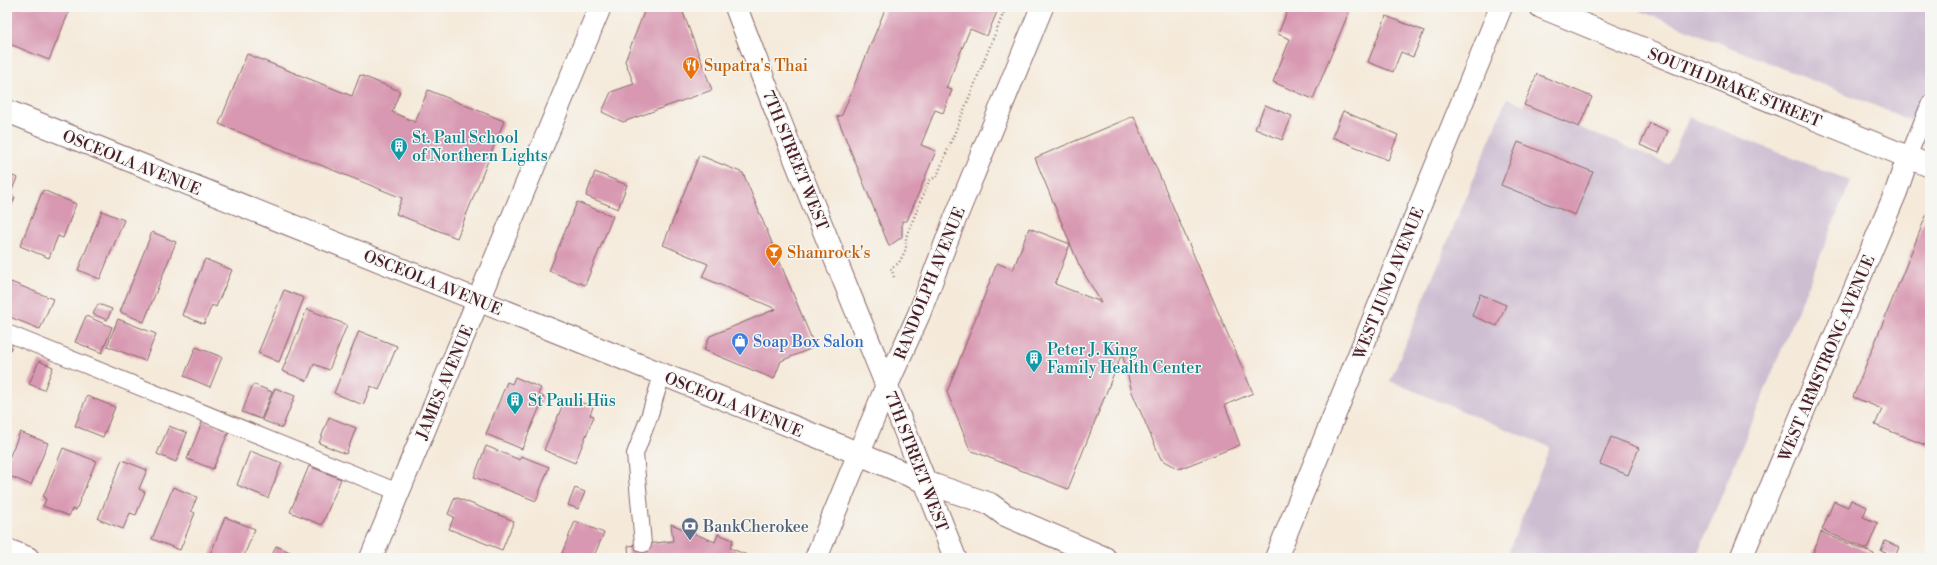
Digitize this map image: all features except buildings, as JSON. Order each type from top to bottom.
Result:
[{"type":"street","name":"JAMES AVENUE","points":[[371,558],[600,7]]},
{"type":"street","name":"7TH STREET WEST","points":[[736,7],[887,385],[954,558]]},
{"type":"street","name":"RANDOLPH AVENUE","points":[[816,558],[887,385],[919,314],[953,224],[1042,7]]},
{"type":"street","name":"WEST JUNO AVENUE","points":[[1276,558],[1500,7]]},
{"type":"street","name":"SOUTH DRAKE STREET","points":[[1541,7],[1930,166]]},
{"type":"street","name":"OSCEOLA AVENUE","points":[[7,111],[479,300],[925,482]]},
{"type":"street","name":"WEST ARMSTRONG AVENUE","points":[[1741,558],[1896,192],[1908,157]]},
{"type":"street","points":[[925,482],[990,504],[1005,516],[1105,558]]},
{"type":"street","points":[[7,550],[28,558]]},
{"type":"lane","points":[[1908,157],[1930,103]]},
{"type":"lane","points":[[7,333],[398,492]]},
{"type":"lane","points":[[644,544],[635,454],[649,417],[662,375]]},
{"type":"path","points":[[894,277],[891,268],[899,263],[906,249],[906,237],[929,181],[937,176],[1006,7]]},
{"type":"shaded area","points":[[1631,7],[1930,7],[1930,128]]},
{"type":"shaded area","points":[[1507,98],[1669,164],[1689,117],[1851,181],[1696,558],[1506,558],[1550,447],[1390,381]]},
{"type":"place","name":"Supatra's Thai","points":[[691,80]]},
{"type":"place","name":"St. Paul School of Northern Lights","points":[[399,161]]},
{"type":"place","name":"Shamrock's","points":[[774,267]]},
{"type":"place","name":"Soap Box Salon","points":[[740,356]]},
{"type":"place","name":"Peter J. King Family Health Center","points":[[1034,373]]},
{"type":"place","name":"St Pauli Hüs","points":[[515,415]]},
{"type":"place","name":"BankCherokee","points":[[690,541]]}]
